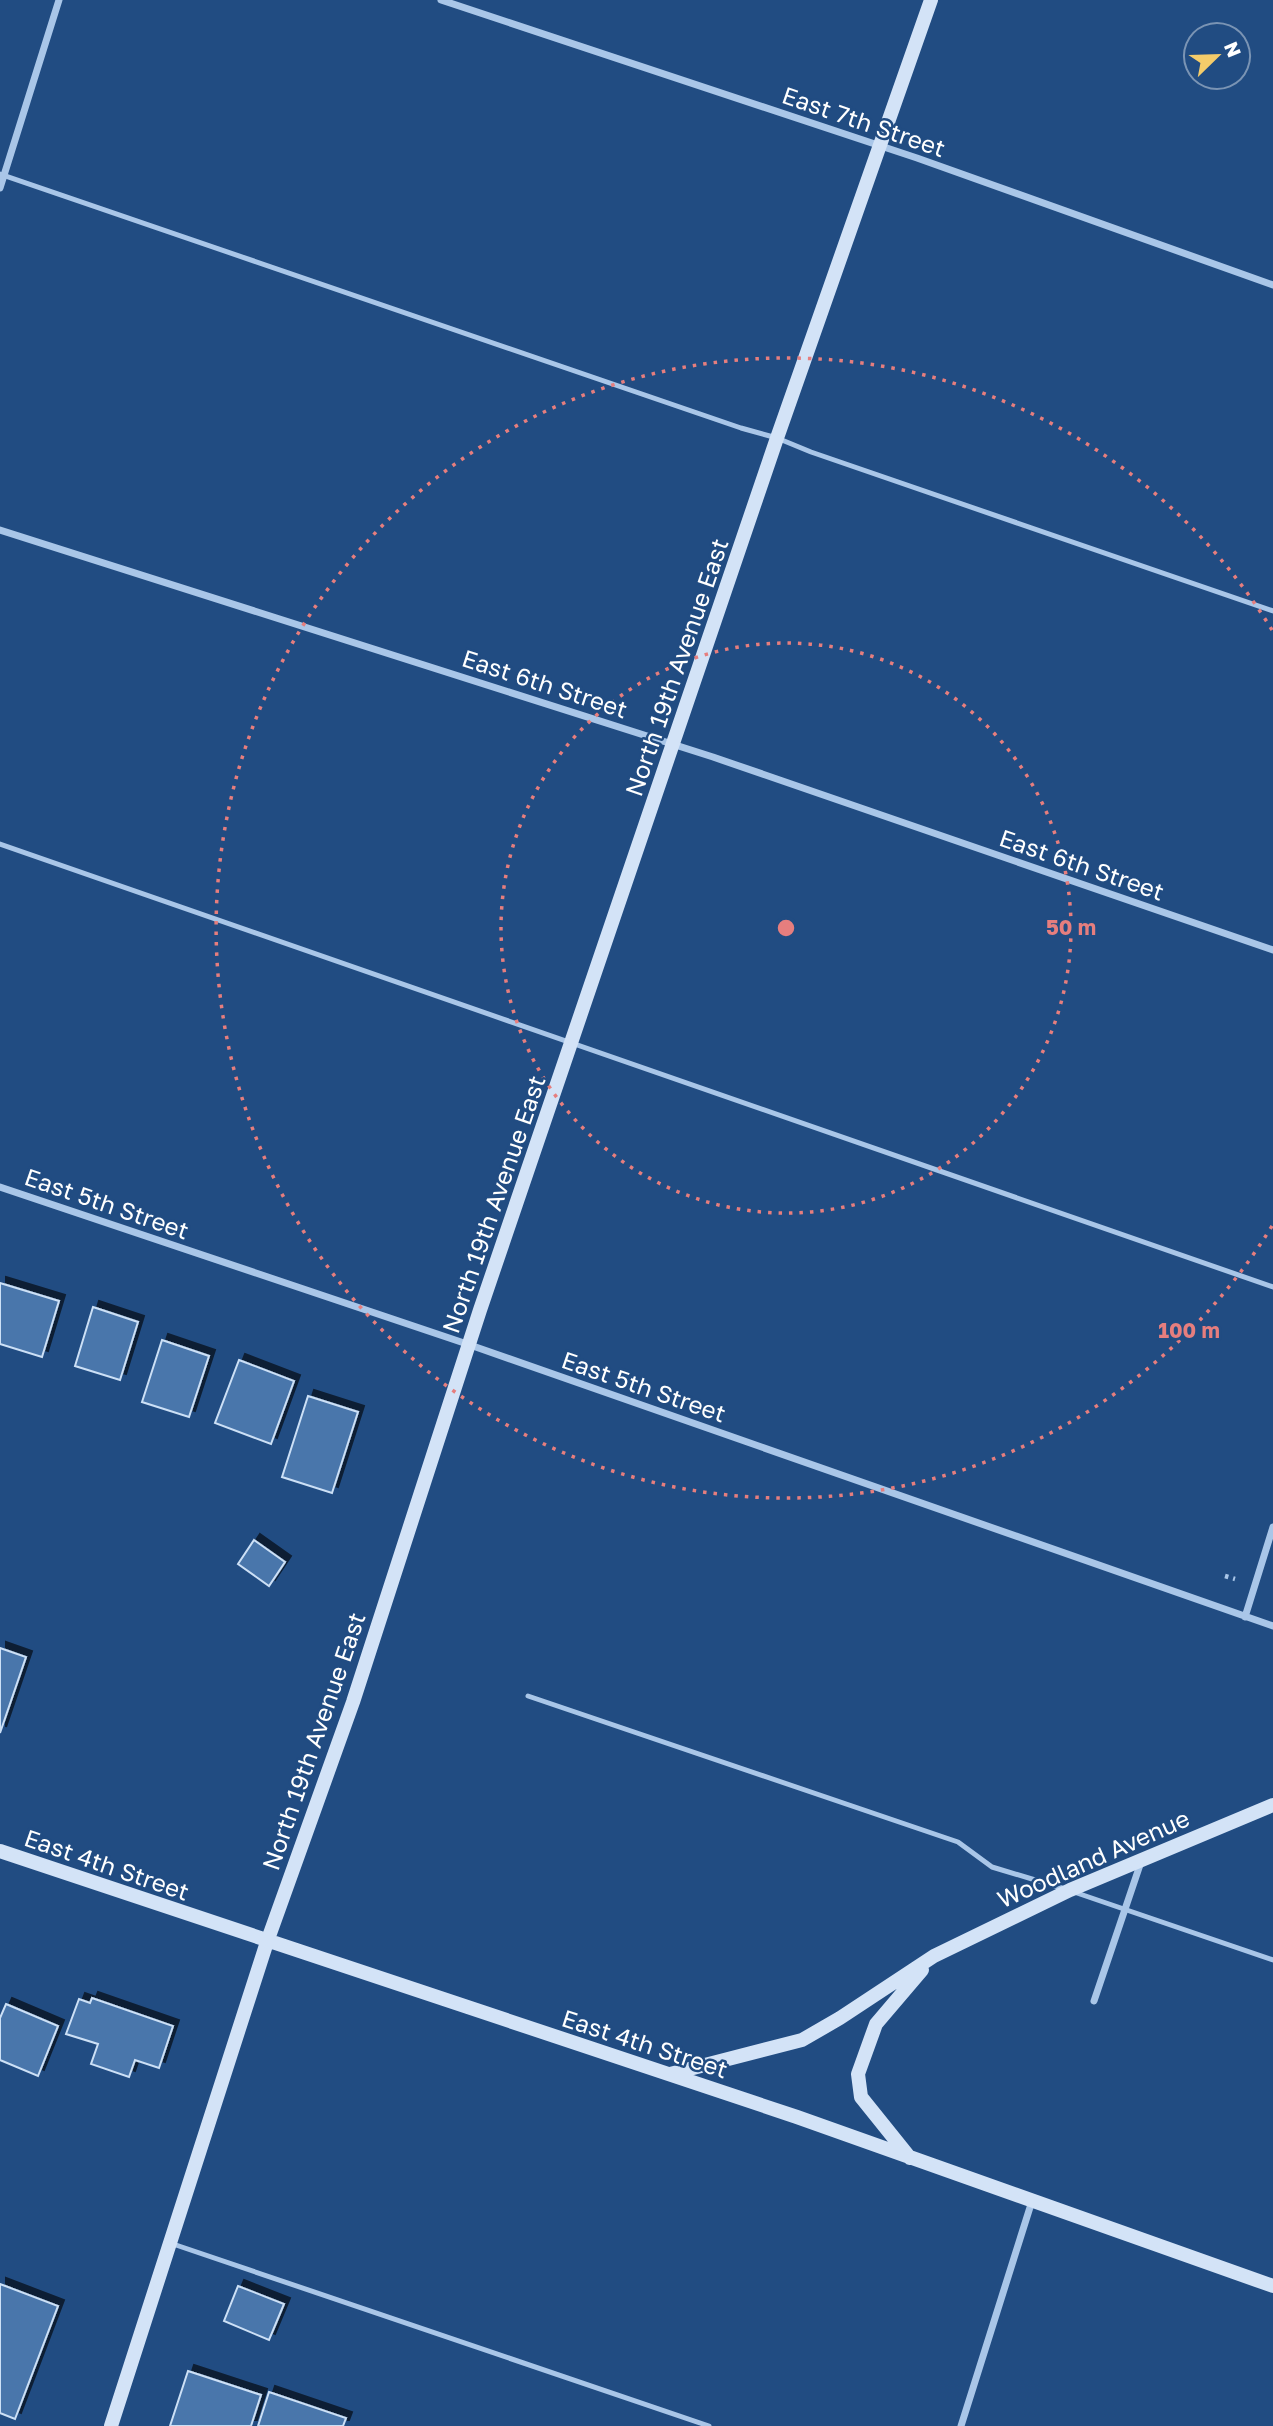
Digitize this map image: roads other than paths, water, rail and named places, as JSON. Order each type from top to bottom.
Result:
[{"type":"street","points":[[0,188],[60,0]]},
{"type":"street","name":"East 7th Street","points":[[441,0],[881,146],[1273,285]]},
{"type":"street","name":"North 19th Avenue East","points":[[111,2426],[267,1942],[353,1702],[470,1345],[777,438],[931,0]]},
{"type":"street","name":"East 6th Street","points":[[0,530],[674,745],[1273,950]]},
{"type":"street","name":"East 5th Street","points":[[0,1187],[470,1345],[1273,1626]]},
{"type":"street","points":[[1245,1617],[1273,1527]]},
{"type":"street","name":"Woodland Avenue","points":[[669,2074],[802,2040],[934,1956],[1070,1890],[1273,1805]]},
{"type":"street","name":"East 4th Street","points":[[0,1851],[669,2074],[1273,2286]]},
{"type":"street","points":[[1094,2001],[1143,1858]]},
{"type":"street","name":"Woodland Avenue","points":[[911,2159],[861,2097],[858,2074],[876,2024],[934,1956]]},
{"type":"street","points":[[961,2426],[1032,2201]]},
{"type":"lane","points":[[2,175],[777,438],[1273,611]]},
{"type":"lane","points":[[0,844],[1273,1287]]},
{"type":"lane","points":[[528,1696],[958,1842],[992,1867],[1070,1890],[1273,1960]]},
{"type":"lane","points":[[170,2243],[709,2426]]}]
